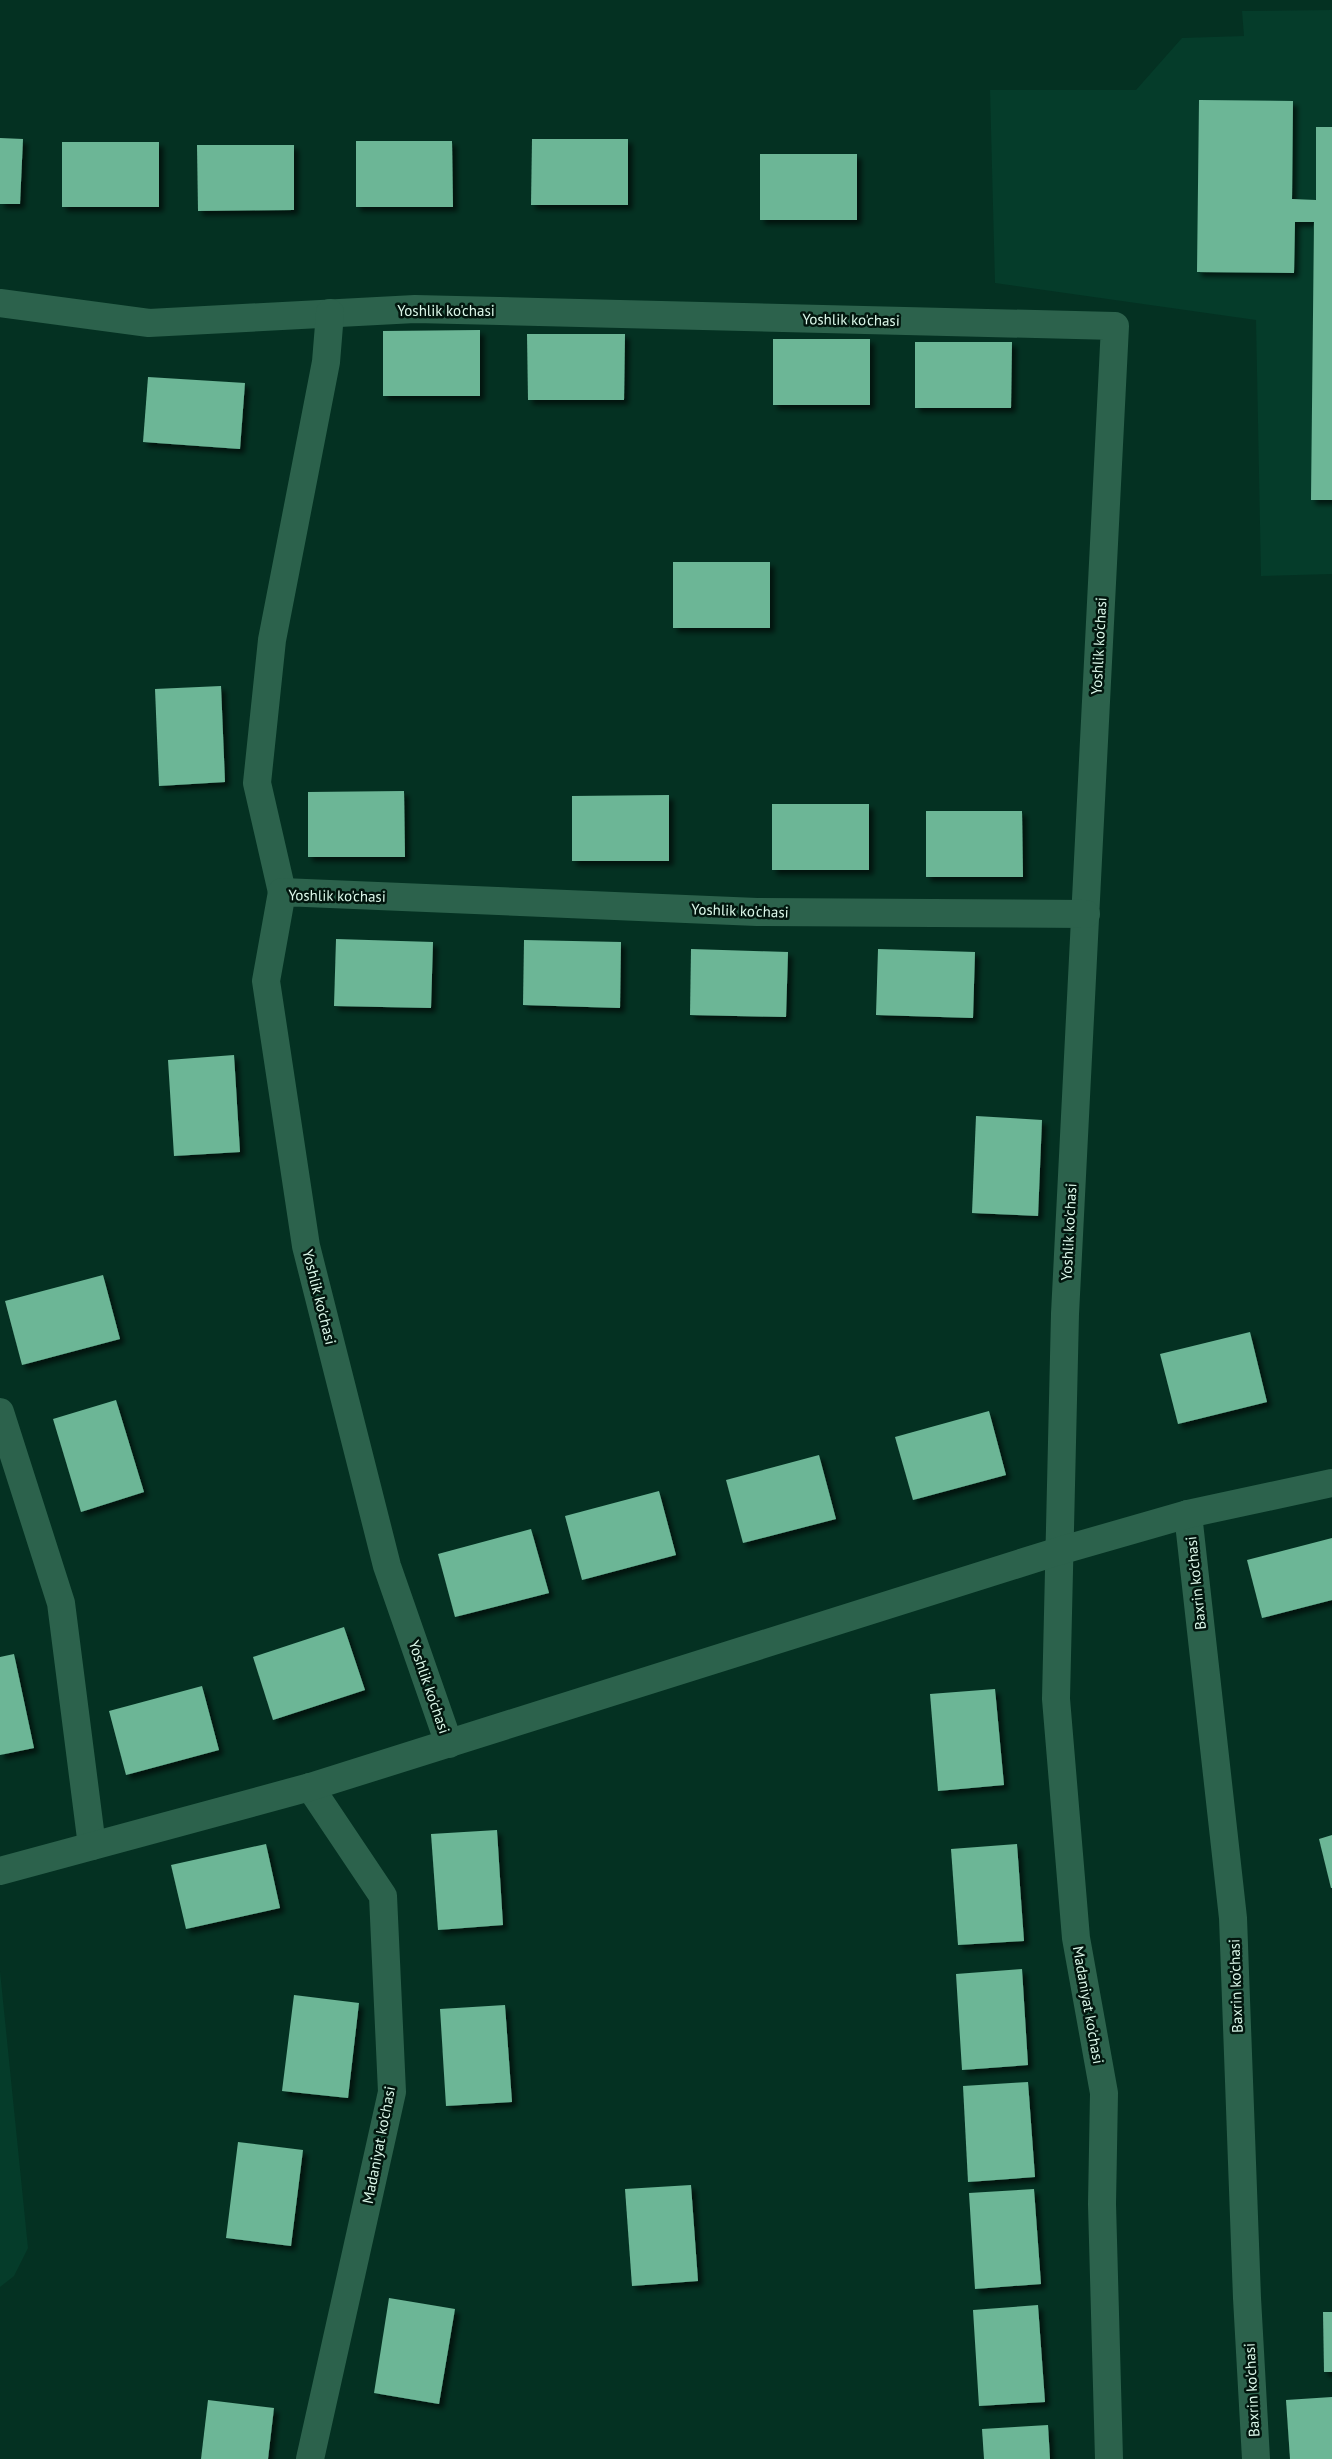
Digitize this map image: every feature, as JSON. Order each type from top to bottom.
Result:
[{"type":"street","name":"Yoshlik ko'chasi","points":[[0,303],[149,323],[415,309],[1115,326],[1064,1314],[1059,1551]]},
{"type":"street","points":[[282,892],[257,783],[272,640],[326,362],[330,313]]},
{"type":"street","name":"Yoshlik ko'chasi","points":[[449,1744],[387,1566],[306,1246],[266,981],[282,892],[757,912],[1086,914]]},
{"type":"street","points":[[0,1412],[61,1603],[92,1846]]},
{"type":"street","points":[[0,1871],[310,1787],[1059,1551],[1188,1514],[1332,1483]]},
{"type":"street","name":"Baxrin ko'chasi","points":[[1188,1514],[1233,1918],[1247,2298],[1256,2459]]},
{"type":"street","name":"Madaniyat ko'chasi","points":[[1059,1551],[1056,1699],[1076,1938],[1104,2093],[1102,2204],[1109,2459]]},
{"type":"street","name":"Madaniyat ko'chasi","points":[[310,1787],[383,1896],[392,2092],[310,2459]]},
{"type":"shaded area","points":[[1332,10],[1332,574],[1261,576],[1256,320],[995,283],[990,90],[1136,90],[1182,38],[1244,36],[1242,11]]},
{"type":"shaded area","points":[[0,1971],[28,2248],[14,2276],[0,2287]]},
{"type":"building","points":[[1199,100],[1293,101],[1292,199],[1316,200],[1316,127],[1332,127],[1332,500],[1311,500],[1314,222],[1295,222],[1294,273],[1197,272]]},
{"type":"building","points":[[0,138],[23,139],[20,204],[0,204]]},
{"type":"building","points":[[532,139],[628,139],[628,205],[531,205]]},
{"type":"building","points":[[356,141],[452,141],[453,207],[356,207]]},
{"type":"building","points":[[62,142],[159,142],[159,207],[62,207]]},
{"type":"building","points":[[197,145],[294,145],[294,210],[198,211]]},
{"type":"building","points":[[760,154],[857,154],[857,220],[760,220]]},
{"type":"building","points":[[480,330],[480,396],[383,396],[383,331]]},
{"type":"building","points":[[527,334],[625,334],[624,400],[528,400]]},
{"type":"building","points":[[773,339],[870,339],[870,405],[773,405]]},
{"type":"building","points":[[915,342],[1012,342],[1011,408],[915,408]]},
{"type":"building","points":[[148,377],[245,383],[240,449],[143,442]]},
{"type":"building","points":[[673,562],[770,562],[770,628],[673,628]]},
{"type":"building","points":[[221,686],[225,782],[159,786],[155,689]]},
{"type":"building","points":[[404,791],[405,857],[308,857],[308,792]]},
{"type":"building","points":[[669,795],[669,861],[572,861],[572,796]]},
{"type":"building","points":[[772,804],[869,804],[869,870],[772,870]]},
{"type":"building","points":[[926,811],[1022,811],[1023,877],[926,877]]},
{"type":"building","points":[[336,939],[433,942],[431,1008],[334,1006]]},
{"type":"building","points":[[524,940],[621,942],[620,1008],[523,1005]]},
{"type":"building","points":[[691,949],[788,952],[786,1017],[690,1015]]},
{"type":"building","points":[[878,949],[975,952],[973,1018],[876,1015]]},
{"type":"building","points":[[234,1055],[240,1152],[174,1156],[168,1060]]},
{"type":"building","points":[[976,1116],[1042,1120],[1038,1216],[972,1213]]},
{"type":"building","points":[[103,1275],[120,1339],[22,1365],[5,1301]]},
{"type":"building","points":[[1250,1332],[1267,1402],[1178,1424],[1160,1354]]},
{"type":"building","points":[[116,1400],[144,1492],[81,1512],[53,1419]]},
{"type":"building","points":[[989,1411],[1006,1475],[913,1500],[895,1437]]},
{"type":"building","points":[[819,1455],[836,1519],[743,1543],[726,1480]]},
{"type":"building","points":[[659,1491],[676,1555],[582,1580],[565,1516]]},
{"type":"building","points":[[531,1529],[549,1593],[455,1617],[438,1554]]},
{"type":"building","points":[[1332,1538],[1332,1600],[1262,1618],[1247,1560]]},
{"type":"building","points":[[344,1627],[365,1690],[273,1720],[253,1657]]},
{"type":"building","points":[[14,1654],[34,1748],[0,1755],[0,1657]]},
{"type":"building","points":[[202,1686],[219,1750],[126,1775],[109,1711]]},
{"type":"building","points":[[995,1689],[1004,1785],[938,1791],[930,1694]]},
{"type":"building","points":[[497,1830],[503,1925],[438,1930],[431,1834]]},
{"type":"building","points":[[1332,1835],[1332,1888],[1331,1888],[1319,1839]]},
{"type":"building","points":[[266,1844],[280,1908],[186,1929],[171,1865]]},
{"type":"building","points":[[1017,1844],[1024,1941],[958,1945],[951,1849]]},
{"type":"building","points":[[1022,1969],[1028,2065],[962,2070],[956,1974]]},
{"type":"building","points":[[294,1995],[359,2003],[348,2098],[282,2091]]},
{"type":"building","points":[[505,2005],[512,2102],[446,2106],[440,2009]]},
{"type":"building","points":[[1028,2082],[1035,2177],[968,2182],[963,2086]]},
{"type":"building","points":[[238,2142],[303,2150],[291,2246],[226,2238]]},
{"type":"building","points":[[691,2185],[698,2281],[632,2286],[625,2189]]},
{"type":"building","points":[[1034,2189],[1041,2284],[975,2289],[969,2193]]},
{"type":"building","points":[[389,2298],[455,2309],[439,2404],[374,2393]]},
{"type":"building","points":[[1038,2305],[1045,2402],[979,2406],[973,2310]]},
{"type":"building","points":[[1323,2312],[1332,2312],[1332,2372],[1324,2372]]},
{"type":"building","points":[[1332,2397],[1332,2459],[1290,2459],[1286,2400]]},
{"type":"building","points":[[208,2400],[274,2408],[268,2459],[201,2459]]},
{"type":"building","points":[[1048,2425],[1050,2459],[984,2459],[982,2429]]}]
